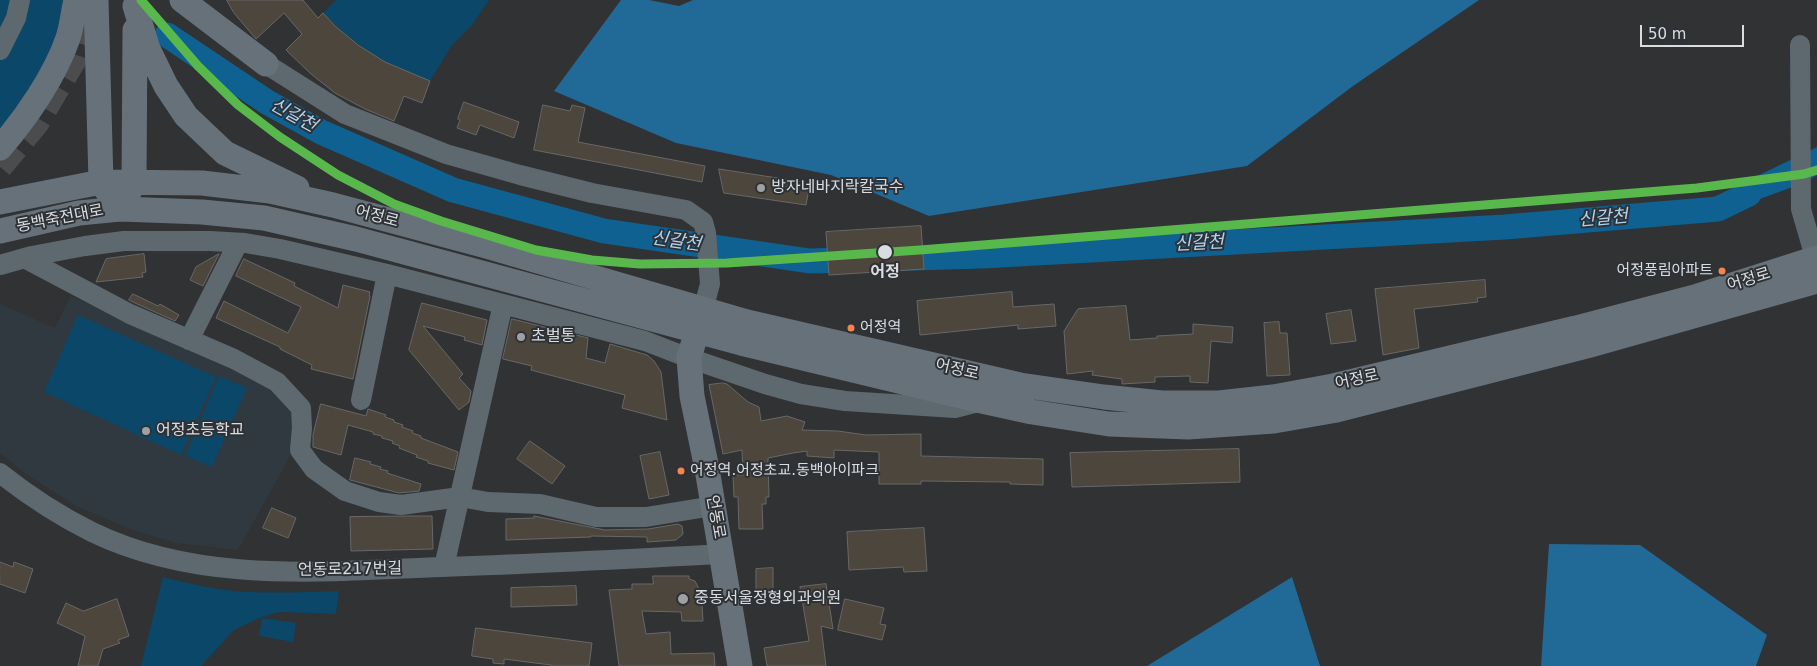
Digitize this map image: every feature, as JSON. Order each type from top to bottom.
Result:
[{"type":"main road","points":[[0,148],[18,127],[47,82],[68,38],[76,0]]},
{"type":"main road","points":[[96,0],[101,124],[101,182],[120,209],[134,182],[135,3]]},
{"type":"main road","points":[[182,0],[266,64]]},
{"type":"main road","points":[[135,3],[148,49],[166,86],[186,116],[225,153],[333,205]]},
{"type":"main road","points":[[97,36],[113,85],[120,93],[128,94],[136,82]]},
{"type":"main road","name":"어정로","points":[[101,182],[202,183],[270,191],[333,205],[486,246],[700,320],[756,325],[1020,385],[1162,403],[1219,403],[1272,397],[1333,386],[1576,328],[1698,296],[1747,291]]},
{"type":"main road","name":"동백죽전대로","points":[[0,202],[101,182]]},
{"type":"main road","name":"어정로","points":[[120,209],[202,212],[264,218],[700,320],[982,401],[1032,412],[1109,424],[1188,427],[1274,421],[1337,410],[1587,346],[1817,266]]},
{"type":"main road","name":"동백죽전대로","points":[[0,231],[79,213],[120,209]]},
{"type":"main road","name":"언동로","points":[[700,320],[689,358],[692,396],[707,469],[740,666]]},
{"type":"street","points":[[0,50],[16,18],[20,0]]},
{"type":"street","points":[[1800,45],[1801,209],[1817,266]]},
{"type":"street","points":[[266,64],[346,114],[430,148],[520,175],[574,188],[686,210],[702,222],[706,233],[710,284],[700,320]]},
{"type":"street","points":[[0,265],[24,258],[85,246],[124,241],[210,241],[238,243],[280,249],[387,274],[645,341],[765,384],[801,394],[845,401],[955,408],[982,401]]},
{"type":"street","points":[[189,340],[238,243]]},
{"type":"street","points":[[24,258],[130,314],[234,359],[276,382],[301,408],[300,450],[314,469],[345,491],[379,502],[401,505],[460,496],[488,502],[540,504],[596,517],[646,516],[712,506]]},
{"type":"street","points":[[361,400],[387,274]]},
{"type":"street","points":[[444,567],[503,304]]},
{"type":"street","points":[[1333,386],[1337,410]]},
{"type":"street","name":"언동로217번길","points":[[0,473],[45,505],[93,532],[140,550],[190,563],[264,571],[444,567],[722,554]]},
{"type":"shaded area","points":[[0,0],[69,0],[53,48],[43,70],[23,100],[0,129]]},
{"type":"shaded area","points":[[336,0],[489,0],[472,25],[452,45],[430,81],[384,61],[367,51],[344,33],[323,13]]},
{"type":"shaded area","points":[[621,0],[649,0],[679,6],[693,0],[1479,0],[1353,86],[1247,166],[929,216],[831,175],[676,143],[554,91]]},
{"type":"shaded area","points":[[1817,147],[1817,175],[1806,182],[1719,214],[1714,197]]},
{"type":"shaded area","name":"어정초등학교","points":[[71,296],[272,385],[293,406],[293,451],[238,550],[176,543],[132,530],[76,506],[26,474],[0,453],[0,304],[55,328]]},
{"type":"shaded area","points":[[78,315],[216,377],[181,455],[44,392]]},
{"type":"shaded area","points":[[219,376],[247,388],[212,467],[185,456]]},
{"type":"shaded area","points":[[1549,544],[1640,545],[1767,635],[1756,666],[1541,666]]},
{"type":"shaded area","points":[[163,577],[235,591],[274,593],[339,591],[336,614],[280,612],[261,617],[234,630],[201,666],[141,666]]},
{"type":"shaded area","points":[[1292,577],[1320,666],[1147,666]]},
{"type":"shaded area","points":[[262,618],[296,623],[293,642],[259,636]]},
{"type":"building","points":[[227,0],[303,0],[318,18],[323,13],[358,45],[385,62],[430,81],[422,103],[404,96],[394,121],[365,109],[335,93],[311,74],[286,50],[302,34],[284,13],[256,39],[234,13]]},
{"type":"building","points":[[464,102],[519,122],[514,138],[480,125],[476,135],[457,128]]},
{"type":"building","points":[[543,105],[570,111],[572,105],[585,108],[578,142],[705,166],[702,182],[534,150]]},
{"type":"building","points":[[719,169],[810,183],[806,205],[724,193]]},
{"type":"building","points":[[921,226],[924,269],[829,275],[826,232]]},
{"type":"building","points":[[144,254],[146,272],[142,273],[143,277],[96,282],[106,259]]},
{"type":"building","points":[[219,254],[203,286],[190,280],[196,267]]},
{"type":"building","points":[[244,259],[295,283],[294,286],[338,308],[343,285],[370,292],[353,379],[311,369],[312,365],[280,349],[280,347],[216,318],[224,301],[288,333],[301,307],[236,276]]},
{"type":"building","points":[[1485,280],[1486,297],[1477,298],[1478,302],[1414,309],[1419,348],[1383,355],[1375,289]]},
{"type":"building","points":[[1012,292],[1013,307],[1054,304],[1056,326],[1018,329],[1018,325],[920,335],[917,301]]},
{"type":"building","points":[[133,294],[158,306],[160,304],[179,315],[175,321],[135,303],[129,300]]},
{"type":"building","points":[[422,303],[487,320],[482,345],[464,340],[465,337],[423,326],[463,374],[459,378],[471,391],[469,402],[459,410],[409,350]]},
{"type":"building","points":[[1126,306],[1130,340],[1193,334],[1193,324],[1233,327],[1232,343],[1211,341],[1208,383],[1190,382],[1190,376],[1155,377],[1155,382],[1122,384],[1122,379],[1092,375],[1093,371],[1067,374],[1064,331],[1078,309]]},
{"type":"building","points":[[1351,310],[1356,341],[1331,344],[1326,314]]},
{"type":"building","points":[[512,319],[588,338],[586,358],[605,363],[610,344],[647,355],[654,361],[661,372],[667,420],[622,408],[625,395],[531,370],[532,366],[503,359]]},
{"type":"building","points":[[1279,322],[1280,333],[1287,333],[1290,375],[1267,376],[1264,323]]},
{"type":"building","points":[[727,384],[748,402],[759,407],[761,421],[787,416],[805,422],[802,430],[838,431],[866,435],[921,434],[921,456],[1043,459],[1043,485],[1010,484],[1010,482],[921,481],[921,484],[879,484],[879,452],[834,450],[834,458],[807,456],[807,451],[793,453],[768,458],[769,497],[766,497],[766,504],[762,504],[763,529],[739,529],[738,497],[734,497],[733,475],[743,475],[742,450],[723,454],[709,385]]},
{"type":"building","points":[[321,404],[366,416],[368,409],[386,415],[385,417],[403,425],[402,427],[413,431],[412,433],[421,436],[421,438],[458,452],[454,470],[428,463],[428,461],[416,457],[417,455],[399,448],[400,446],[392,443],[393,441],[373,434],[373,432],[348,425],[341,455],[313,447],[313,435]]},
{"type":"building","points":[[530,441],[565,466],[552,484],[517,459]]},
{"type":"building","points":[[1239,449],[1240,482],[1072,487],[1070,453]]},
{"type":"building","points":[[660,452],[669,495],[649,499],[640,456]]},
{"type":"building","points":[[355,458],[371,462],[370,464],[388,471],[387,473],[421,484],[419,491],[399,493],[350,480]]},
{"type":"building","points":[[272,508],[296,518],[288,538],[263,528]]},
{"type":"building","points":[[432,516],[433,549],[351,551],[350,517]]},
{"type":"building","points":[[534,516],[605,530],[648,529],[678,524],[682,526],[683,534],[676,540],[647,542],[647,537],[591,536],[506,540],[506,519],[534,518]]},
{"type":"building","points":[[924,528],[927,571],[904,572],[903,567],[849,570],[847,532]]},
{"type":"building","points":[[0,562],[13,567],[14,562],[33,569],[25,593],[0,584]]},
{"type":"building","points":[[773,568],[773,594],[756,594],[756,569]]},
{"type":"building","points":[[653,576],[689,576],[689,579],[695,581],[699,589],[701,589],[703,621],[682,621],[681,612],[642,611],[646,634],[670,632],[671,654],[714,653],[715,666],[619,666],[609,590],[632,589],[632,584],[653,584]]},
{"type":"building","points":[[826,584],[833,629],[821,626],[826,666],[767,666],[764,648],[809,641],[800,587]]},
{"type":"building","points":[[576,586],[577,605],[511,607],[511,588]]},
{"type":"building","points":[[117,599],[129,636],[118,640],[120,643],[103,649],[98,666],[78,666],[85,636],[57,623],[66,603],[83,611]]},
{"type":"building","points":[[845,599],[884,608],[880,624],[886,625],[882,640],[838,630]]},
{"type":"building","points":[[476,628],[592,643],[589,666],[551,666],[504,659],[504,664],[493,663],[493,659],[472,656]]},
{"type":"waterway","name":"신갈천","points":[[167,35],[267,102],[321,132],[453,190],[604,231],[810,261],[983,256],[1505,227],[1718,209],[1749,194]]},
{"type":"tunnel","points":[[0,167],[36,124],[74,60],[94,0]]},
{"type":"transit line","points":[[141,0],[198,66],[238,105],[280,137],[338,175],[394,204],[441,221],[536,250],[592,260],[640,264],[727,263],[920,250],[1697,188],[1804,174],[1817,170]]},
{"type":"place","name":"방자네바지락칼국수","points":[[761,188]]},
{"type":"place","name":"어정","points":[[885,252]]},
{"type":"place","name":"어정풍림아파트","points":[[1722,271]]},
{"type":"place","name":"어정역","points":[[851,328]]},
{"type":"place","name":"초벌통","points":[[521,337]]},
{"type":"place","name":"어정초등학교","points":[[146,431]]},
{"type":"place","name":"어정역.어정초교.동백아이파크","points":[[681,471]]},
{"type":"place","name":"중동서울정형외과의원","points":[[683,599]]}]
